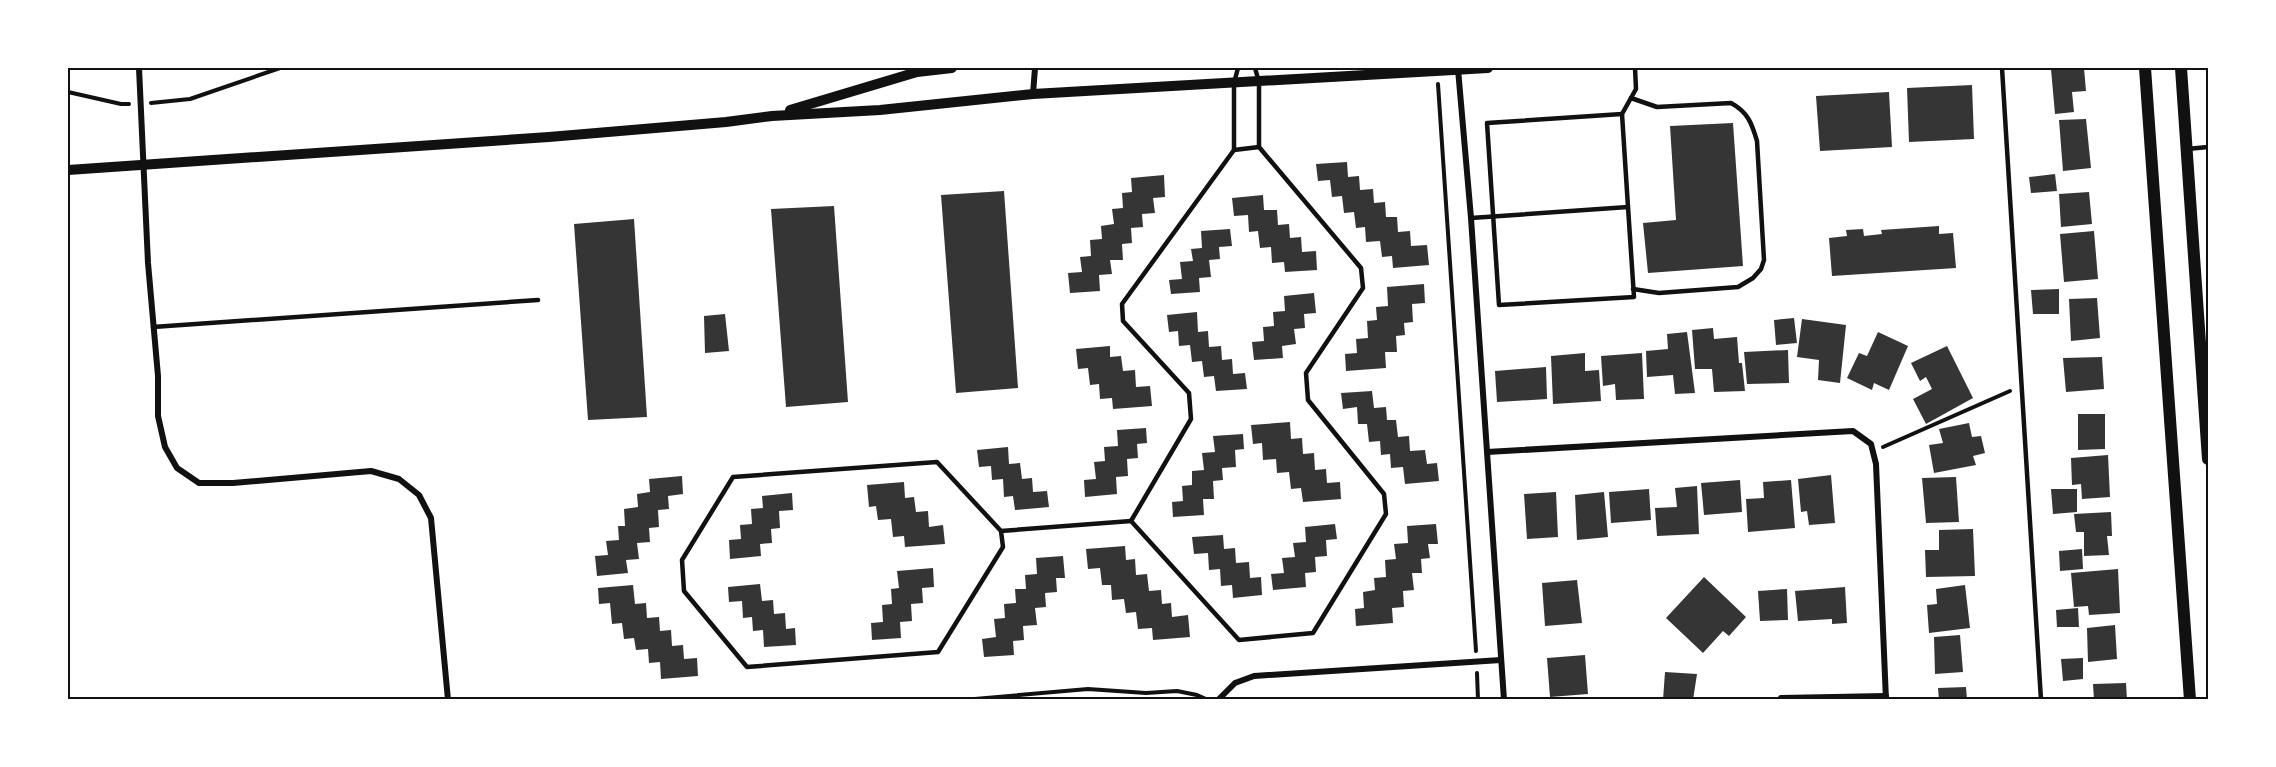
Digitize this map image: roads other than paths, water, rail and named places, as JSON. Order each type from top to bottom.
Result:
[{"type":"main road","points":[[2145,68],[2190,699]]},
{"type":"main road","points":[[2181,68],[2208,459]]},
{"type":"street","points":[[139,68],[153,327],[158,376],[158,416],[165,447],[177,468],[199,483],[233,483],[371,471],[399,479],[419,495],[431,518],[448,699]]},
{"type":"street","points":[[772,116],[917,72],[952,68]]},
{"type":"street","points":[[1033,94],[1035,68]]},
{"type":"street","points":[[1458,68],[1471,218],[1504,699]]},
{"type":"street","points":[[68,170],[549,137],[772,116],[880,110],[1033,94],[1488,68]]},
{"type":"street","points":[[1487,452],[1853,431],[1871,444],[1876,464],[1886,698],[1781,698]]},
{"type":"street","points":[[1218,699],[1235,683],[1254,676],[1501,660]]},
{"type":"lane","points":[[1131,521],[1191,419],[1189,393],[1124,321],[1122,304],[1234,150],[1234,83],[1238,68]]},
{"type":"lane","points":[[1131,521],[1239,640],[1313,633],[1386,514],[1384,494],[1308,400],[1306,374],[1363,288],[1361,268],[1259,147],[1259,82],[1255,68]]},
{"type":"lane","points":[[1622,114],[1487,123],[1499,305],[1634,297],[1622,114],[1636,89],[1635,68]]},
{"type":"lane","points":[[2002,68],[2041,699]]},
{"type":"lane","points":[[1631,98],[1657,107],[1731,103],[1742,108],[1752,123],[1757,141],[1764,260],[1761,269],[1753,279],[1738,287],[1659,293],[1633,289]]},
{"type":"lane","points":[[1234,150],[1259,147]]},
{"type":"lane","points":[[2187,148],[2208,147]]},
{"type":"lane","points":[[1471,218],[1628,207]]},
{"type":"lane","points":[[153,327],[538,300]]},
{"type":"lane","points":[[937,462],[1001,531],[1002,547],[938,652],[747,667],[684,591],[682,560],[733,477],[937,462]]},
{"type":"lane","points":[[1001,531],[1131,521]]}]
